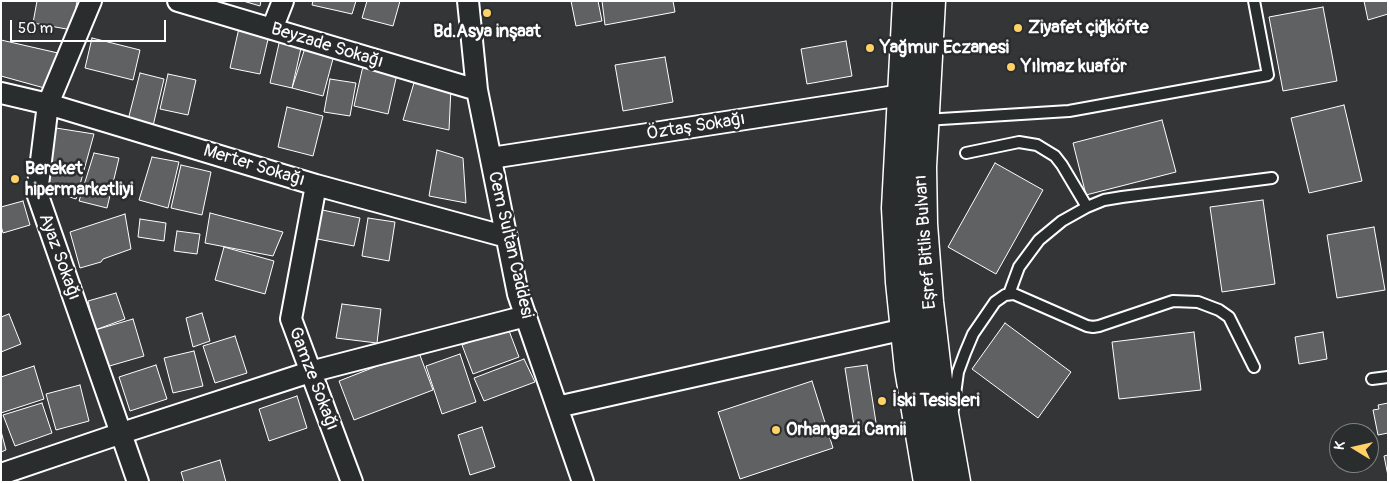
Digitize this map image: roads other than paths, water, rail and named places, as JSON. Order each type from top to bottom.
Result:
[{"type":"main road","name":"Eşref Bitlis Bulvarı","points":[[907,1],[896,208],[900,282],[909,369],[928,482]]},
{"type":"main road","name":"Eşref Bitlis Bulvarı","points":[[931,1],[922,167],[924,224],[930,312],[938,380],[956,482]]},
{"type":"street","name":"Ayaz Sokağı","points":[[91,1],[48,104],[37,193],[138,482]]},
{"type":"street","name":"Beyzade Sokağı","points":[[178,1],[476,90]]},
{"type":"street","points":[[272,29],[283,1]]},
{"type":"street","name":"Cem Sultan Caddesi","points":[[468,1],[476,90],[518,294],[583,482]]},
{"type":"street","name":"Merter Sokağı","points":[[1,93],[48,104],[316,185],[506,238]]},
{"type":"street","name":"Öztaş Sokağı","points":[[491,158],[902,95]]},
{"type":"street","name":"Gamze Sokağı","points":[[316,185],[290,319],[352,482]]},
{"type":"street","points":[[1,474],[310,372],[526,316]]},
{"type":"street","points":[[557,407],[905,329]]},
{"type":"lane","points":[[924,120],[1068,111],[1268,75],[1254,1]]},
{"type":"lane","points":[[966,154],[1019,142],[1037,145],[1055,156],[1087,207]]},
{"type":"lane","points":[[1009,294],[1019,267],[1038,240],[1062,221],[1087,207],[1104,200],[1122,197],[1272,178]]},
{"type":"lane","points":[[945,423],[954,408],[958,372],[973,334],[999,297],[1009,294],[1014,294],[1086,326],[1093,327],[1173,301],[1198,302],[1219,310],[1228,317],[1254,366]]},
{"type":"lane","points":[[1372,379],[1388,377]]},
{"type":"place","name":"Bd.Asya inşaat","points":[[487,13]]},
{"type":"place","name":"Ziyafet çiğköfte","points":[[1018,28]]},
{"type":"place","name":"Yağmur Eczanesi","points":[[870,48]]},
{"type":"place","name":"Yılmaz kuaför","points":[[1011,67]]},
{"type":"place","name":"Bereket hipermarketliyi","points":[[15,179]]},
{"type":"place","name":"İski Tesisleri","points":[[882,401]]},
{"type":"place","name":"Orhangazi Camii","points":[[776,430]]}]
